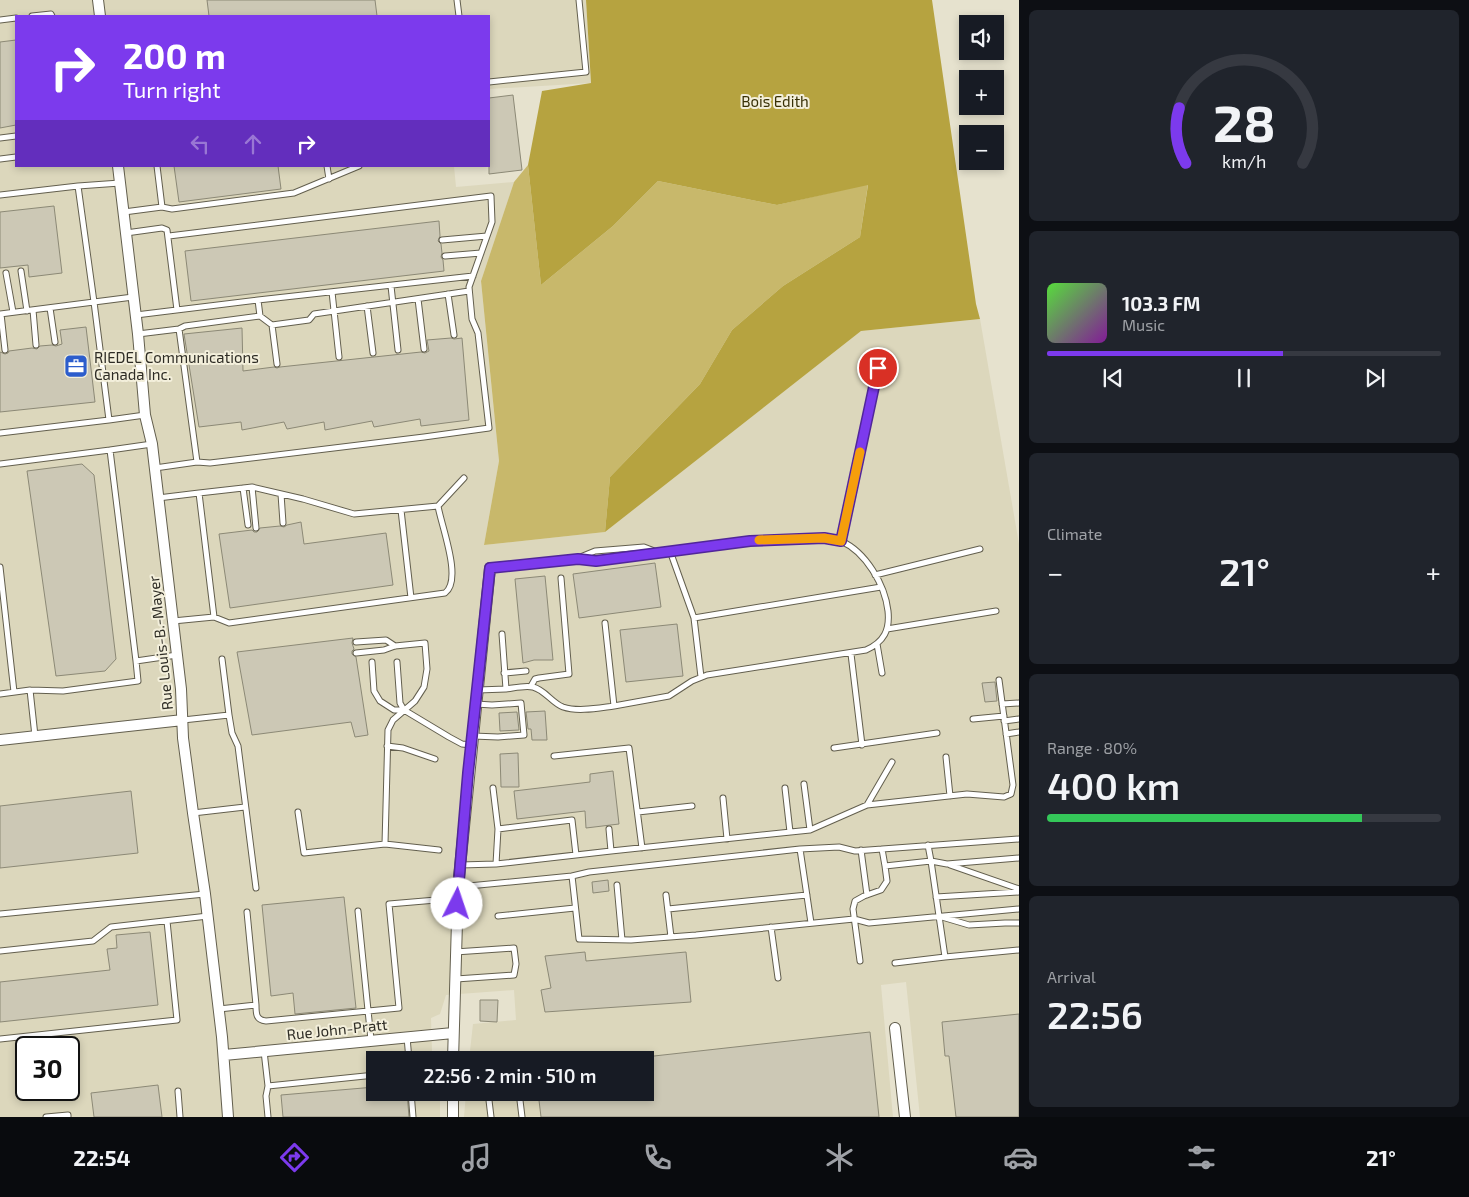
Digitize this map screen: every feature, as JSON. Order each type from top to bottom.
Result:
[{"type":"street","points":[[98,0],[100,15]]},
{"type":"street","name":"Rue Louis-B.-Mayer","points":[[118,167],[136,315],[145,415],[152,444],[177,656],[183,738],[206,894],[224,1055],[228,1117]]},
{"type":"street","points":[[453,1051],[458,887],[490,568]]},
{"type":"street","points":[[0,740],[183,720]]},
{"type":"street","points":[[895,1028],[905,1117]]},
{"type":"street","name":"Rue John-Pratt","points":[[224,1055],[453,1033]]},
{"type":"street","points":[[452,1117],[453,1101]]},
{"type":"lane","points":[[457,0],[458,15]]},
{"type":"lane","points":[[490,82],[586,72],[579,0]]},
{"type":"lane","points":[[0,20],[15,18]]},
{"type":"lane","points":[[0,138],[15,136]]},
{"type":"lane","points":[[0,159],[15,157]]},
{"type":"lane","points":[[157,167],[162,207]]},
{"type":"lane","points":[[327,167],[329,179]]},
{"type":"lane","points":[[123,212],[294,193],[357,167]]},
{"type":"lane","points":[[0,195],[120,183]]},
{"type":"lane","points":[[78,186],[109,420]]},
{"type":"lane","points":[[154,468],[197,462],[210,464],[489,428],[478,333],[472,319],[469,291],[472,276],[492,222],[491,196],[169,236]]},
{"type":"lane","points":[[126,233],[162,228],[167,230],[177,310]]},
{"type":"lane","points":[[442,240],[487,236]]},
{"type":"lane","points":[[445,256],[481,253]]},
{"type":"lane","points":[[21,271],[36,345]]},
{"type":"lane","points":[[6,273],[13,312]]},
{"type":"lane","points":[[136,315],[472,276]]},
{"type":"lane","points":[[391,286],[398,350]]},
{"type":"lane","points":[[138,334],[260,316],[272,325],[309,320],[314,314],[469,291]]},
{"type":"lane","points":[[332,292],[339,357]]},
{"type":"lane","points":[[448,294],[454,335]]},
{"type":"lane","points":[[5,350],[0,314],[133,296]]},
{"type":"lane","points":[[418,299],[424,349]]},
{"type":"lane","points":[[258,300],[260,316]]},
{"type":"lane","points":[[367,306],[373,354]]},
{"type":"lane","points":[[50,308],[55,342]]},
{"type":"lane","points":[[272,325],[277,364]]},
{"type":"lane","points":[[179,329],[197,462]]},
{"type":"lane","points":[[841,541],[878,368]]},
{"type":"lane","points":[[0,433],[145,415]]},
{"type":"lane","points":[[0,464],[152,444]]},
{"type":"lane","points":[[0,694],[30,690],[63,691],[138,681],[110,450]]},
{"type":"lane","points":[[158,498],[252,487],[304,499],[354,514],[438,506],[464,478]]},
{"type":"lane","points":[[252,487],[256,528]]},
{"type":"lane","points":[[243,488],[248,525]]},
{"type":"lane","points":[[199,493],[214,617]]},
{"type":"lane","points":[[281,494],[284,523]]},
{"type":"lane","points":[[173,621],[214,617],[229,622],[445,593],[450,589],[452,573],[449,549],[438,506]]},
{"type":"lane","points":[[401,510],[411,598]]},
{"type":"lane","points":[[477,690],[531,686],[538,689],[558,705],[567,708],[583,709],[614,706],[669,696],[692,680],[707,675],[851,654],[866,650],[882,640],[887,629],[888,611],[881,587],[875,575],[856,551],[841,541],[824,538],[750,541],[596,561],[578,559],[490,568]]},
{"type":"lane","points":[[578,559],[595,551],[644,546],[658,552]]},
{"type":"lane","points":[[875,575],[980,549]]},
{"type":"lane","points":[[670,550],[694,618],[701,677]]},
{"type":"lane","points":[[0,567],[14,692]]},
{"type":"lane","points":[[531,686],[535,679],[569,674],[561,578]]},
{"type":"lane","points":[[694,618],[881,587]]},
{"type":"lane","points":[[887,629],[996,611]]},
{"type":"lane","points":[[605,623],[614,706]]},
{"type":"lane","points":[[502,634],[506,689]]},
{"type":"lane","points":[[356,642],[386,640],[395,646]]},
{"type":"lane","points":[[356,653],[425,643],[427,669],[424,687],[415,701],[393,720],[388,730],[385,844]]},
{"type":"lane","points":[[878,644],[882,673]]},
{"type":"lane","points":[[851,654],[862,745]]},
{"type":"lane","points":[[136,661],[177,656]]},
{"type":"lane","points":[[222,658],[232,733],[238,746],[256,888]]},
{"type":"lane","points":[[372,662],[376,696],[394,710],[404,710]]},
{"type":"lane","points":[[397,662],[400,702],[404,710],[448,738],[462,744],[472,740],[524,735],[521,703],[476,704]]},
{"type":"lane","points":[[504,674],[526,671]]},
{"type":"lane","points":[[460,864],[496,864],[810,830],[867,805],[967,794],[1004,798],[1011,794],[1013,789],[999,680]]},
{"type":"lane","points":[[30,690],[35,736]]},
{"type":"lane","points":[[1002,704],[1019,703]]},
{"type":"lane","points":[[183,720],[230,715]]},
{"type":"lane","points":[[973,719],[1019,719]]},
{"type":"lane","points":[[1006,734],[1019,732]]},
{"type":"lane","points":[[834,748],[937,733]]},
{"type":"lane","points":[[387,746],[403,748],[435,759]]},
{"type":"lane","points":[[554,756],[629,748],[642,848]]},
{"type":"lane","points":[[946,757],[950,796]]},
{"type":"lane","points":[[867,805],[892,762]]},
{"type":"lane","points":[[1012,782],[1019,781]]},
{"type":"lane","points":[[804,784],[810,830]]},
{"type":"lane","points":[[493,788],[498,829],[496,864]]},
{"type":"lane","points":[[785,788],[790,832]]},
{"type":"lane","points":[[723,798],[727,839]]},
{"type":"lane","points":[[638,812],[692,806]]},
{"type":"lane","points":[[193,813],[245,807]]},
{"type":"lane","points":[[298,812],[304,853],[385,844],[439,850]]},
{"type":"lane","points":[[498,829],[572,820],[576,855]]},
{"type":"lane","points":[[609,829],[611,851]]},
{"type":"lane","points":[[458,887],[572,876],[589,872],[800,849],[839,846],[855,851],[1019,839]]},
{"type":"lane","points":[[928,846],[945,958]]},
{"type":"lane","points":[[800,849],[811,923]]},
{"type":"lane","points":[[860,961],[854,905],[855,901],[881,890],[885,886],[887,877],[882,849]]},
{"type":"lane","points":[[860,850],[867,895]]},
{"type":"lane","points":[[947,864],[1019,858]]},
{"type":"lane","points":[[885,866],[930,861],[947,864],[1019,891]]},
{"type":"lane","points":[[572,876],[579,940],[670,937],[854,918],[869,923],[1019,909]]},
{"type":"lane","points":[[617,885],[622,940]]},
{"type":"lane","points":[[936,897],[1019,891]]},
{"type":"lane","points":[[0,914],[206,894]]},
{"type":"lane","points":[[666,895],[670,937]]},
{"type":"lane","points":[[668,910],[807,895]]},
{"type":"lane","points":[[247,912],[257,1017],[260,1020],[266,1021],[399,1008],[389,904],[436,900]]},
{"type":"lane","points":[[498,916],[575,908]]},
{"type":"lane","points":[[358,911],[371,1040]]},
{"type":"lane","points":[[0,951],[93,941],[111,927],[208,916]]},
{"type":"lane","points":[[939,916],[969,925],[1019,924]]},
{"type":"lane","points":[[0,1039],[177,1020],[167,921]]},
{"type":"lane","points":[[771,927],[778,978]]},
{"type":"lane","points":[[454,979],[514,974],[516,964],[514,948],[455,952]]},
{"type":"lane","points":[[895,963],[1019,950]]},
{"type":"lane","points":[[219,1009],[256,1005]]},
{"type":"lane","points":[[407,1037],[408,1051]]},
{"type":"lane","points":[[264,1051],[268,1086],[266,1096],[268,1117]]},
{"type":"lane","points":[[268,1086],[366,1076]]},
{"type":"lane","points":[[178,1091],[180,1117]]},
{"type":"lane","points":[[412,1101],[413,1117]]},
{"type":"lane","points":[[489,1101],[491,1117]]},
{"type":"lane","points":[[520,1101],[522,1117]]},
{"type":"lane","points":[[46,1117],[68,1115],[68,1117]]},
{"type":"shaded area","points":[[0,0],[586,0],[591,83],[490,89],[490,15],[15,15],[15,167],[454,167],[456,187],[514,182],[481,281],[499,461],[484,545],[605,532],[861,331],[980,319],[1019,544],[1019,1117],[920,1117],[906,982],[881,985],[893,1117],[464,1117],[465,1101],[654,1101],[654,1051],[470,1051],[473,1024],[516,1020],[514,990],[446,995],[440,1014],[431,1018],[432,1051],[366,1051],[366,1101],[440,1101],[440,1117],[0,1117]]},
{"type":"shaded area","points":[[528,165],[541,285],[613,226],[658,181],[777,205],[868,184],[860,237],[783,286],[732,330],[700,384],[610,477],[605,532],[484,545],[499,461],[481,281],[514,182]]},
{"type":"green space","name":"Bois Edith","points":[[586,0],[932,0],[976,304],[980,319],[861,331],[605,532],[610,477],[700,384],[732,330],[783,286],[860,237],[868,185],[777,205],[658,181],[613,226],[541,285],[528,165],[542,91],[591,83]]},
{"type":"building","points":[[207,0],[375,0],[377,15],[209,15]]},
{"type":"building","points":[[15,40],[15,125],[0,128],[0,42]]},
{"type":"building","points":[[513,95],[522,170],[489,174],[490,98]]},
{"type":"building","points":[[174,167],[278,167],[281,189],[179,202]]},
{"type":"building","points":[[54,206],[62,273],[29,277],[28,265],[0,268],[0,212]]},
{"type":"building","points":[[439,221],[440,236],[438,241],[441,244],[444,271],[191,301],[185,251]]},
{"type":"building","points":[[86,327],[95,402],[0,412],[0,352],[5,354],[9,351],[37,349],[40,346],[56,346],[62,344],[60,330]]},
{"type":"building","points":[[242,328],[243,371],[425,353],[429,351],[427,340],[462,338],[469,420],[421,426],[420,419],[374,427],[372,421],[325,430],[324,422],[287,429],[284,422],[242,430],[241,422],[199,427],[184,334]]},
{"type":"building","points":[[82,464],[94,475],[116,659],[105,671],[56,676],[27,471]]},
{"type":"building","points":[[301,522],[304,544],[386,533],[393,585],[230,608],[219,534],[252,530],[257,532],[260,528],[284,527]]},
{"type":"building","points":[[655,563],[661,607],[579,618],[573,574]]},
{"type":"building","points":[[545,576],[553,660],[534,660],[523,663],[515,579]]},
{"type":"building","points":[[677,624],[683,676],[626,682],[620,630]]},
{"type":"building","points":[[353,638],[354,649],[352,654],[356,657],[368,735],[355,737],[351,722],[252,735],[237,652]]},
{"type":"building","points":[[995,682],[997,701],[985,702],[982,683]]},
{"type":"building","points":[[545,711],[547,740],[532,740],[531,729],[528,729],[526,712]]},
{"type":"building","points":[[517,712],[519,730],[500,731],[499,713]]},
{"type":"building","points":[[518,753],[519,787],[501,787],[500,754]]},
{"type":"building","points":[[613,771],[619,824],[586,828],[585,811],[517,819],[514,791],[590,782],[590,774]]},
{"type":"building","points":[[131,791],[138,853],[0,868],[0,806]]},
{"type":"building","points":[[608,880],[609,891],[593,893],[592,882]]},
{"type":"building","points":[[344,897],[356,1008],[295,1014],[293,993],[271,996],[262,905]]},
{"type":"building","points":[[150,932],[158,1005],[0,1022],[0,982],[110,970],[107,949],[117,948],[116,935]]},
{"type":"building","points":[[585,952],[586,961],[686,952],[691,1002],[545,1012],[541,990],[551,988],[545,956]]},
{"type":"building","points":[[480,1000],[498,1000],[497,1022],[480,1021]]},
{"type":"building","points":[[1019,1014],[1019,1117],[956,1117],[949,1056],[945,1056],[942,1022]]},
{"type":"building","points":[[870,1032],[879,1117],[541,1117],[539,1101],[654,1101],[654,1056]]},
{"type":"building","points":[[158,1085],[162,1117],[94,1117],[91,1093]]},
{"type":"building","points":[[366,1088],[366,1101],[408,1101],[409,1117],[283,1117],[281,1095]]},
{"type":"slow traffic","points":[[759,540],[824,538],[841,541],[860,452]]},
{"type":"place","name":"RIEDEL Communications Canada Inc.","points":[[76,366]]},
{"type":"route","points":[[457,904],[468,773],[490,568],[578,559],[596,561],[750,541],[793,538],[824,538],[841,541],[878,368]]}]
